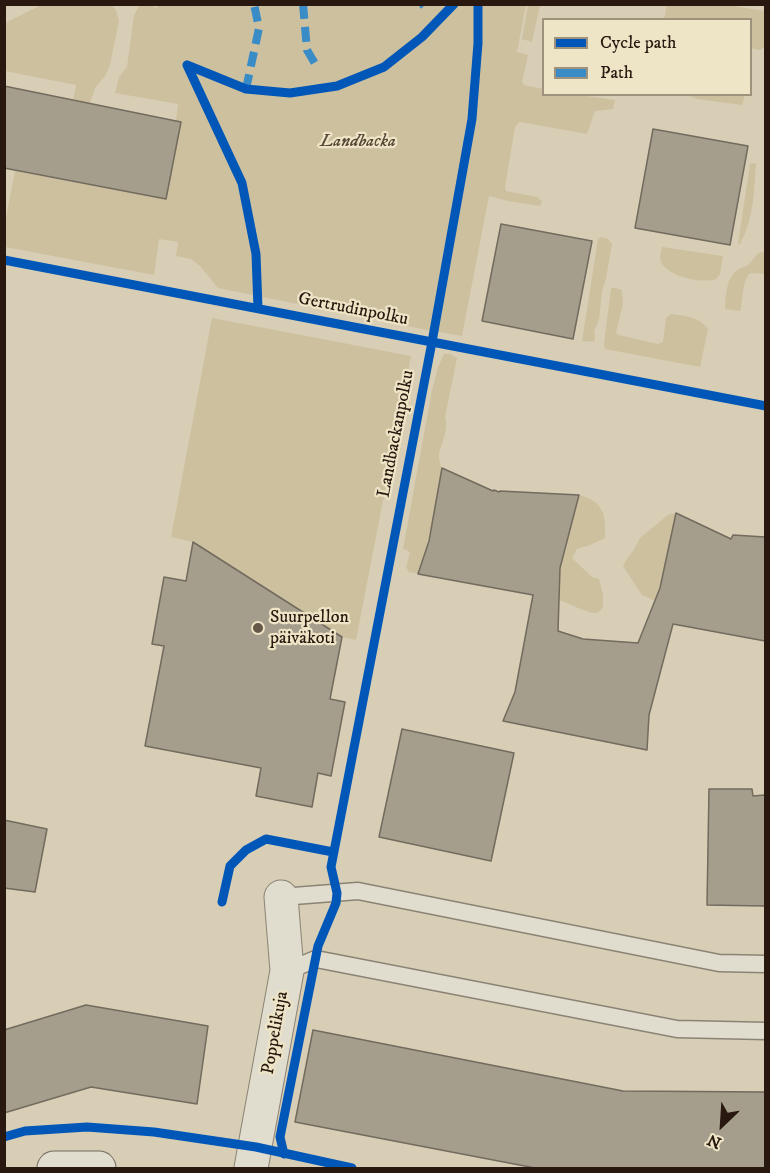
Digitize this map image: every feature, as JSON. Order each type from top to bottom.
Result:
[{"type":"street","name":"Poppelikuja","points":[[251,1168],[287,971],[281,897]]},
{"type":"street","points":[[54,1168],[98,1168]]},
{"type":"lane","points":[[281,897],[358,891],[719,963],[765,964]]},
{"type":"lane","points":[[287,971],[316,958],[677,1029],[765,1032]]},
{"type":"green space","points":[[48,4],[111,5],[116,10],[119,21],[110,65],[105,76],[95,88],[90,103],[73,100],[76,85],[5,71],[5,23],[39,6]]},
{"type":"green space","name":"Landbacka","points":[[157,4],[526,5],[517,52],[528,55],[522,82],[524,85],[542,89],[542,96],[586,96],[615,100],[613,109],[595,111],[587,134],[520,122],[515,127],[506,191],[537,197],[542,201],[540,206],[489,196],[462,336],[218,288],[200,266],[191,259],[176,256],[178,242],[159,239],[154,275],[5,247],[5,223],[15,171],[165,199],[181,122],[176,121],[178,104],[115,93],[119,77],[127,67],[134,15],[139,6],[148,5],[157,9]]},
{"type":"green space","points":[[528,5],[540,5],[532,42],[522,39]]},
{"type":"green space","points":[[667,5],[727,5],[765,11],[765,47],[759,50],[752,48],[752,18],[664,18]]},
{"type":"green space","points":[[690,96],[745,96],[742,105]]},
{"type":"green space","points":[[756,163],[751,215],[745,234],[738,244],[750,164]]},
{"type":"green space","points":[[601,237],[608,239],[612,244],[602,291],[599,320],[594,331],[594,342],[582,341],[598,239]]},
{"type":"green space","points":[[662,247],[723,256],[720,274],[716,279],[702,281],[671,272],[661,262]]},
{"type":"green space","points":[[762,252],[765,253],[765,274],[750,273],[747,277],[740,311],[725,309],[727,287],[731,276]]},
{"type":"green space","points":[[611,288],[622,290],[623,304],[616,333],[619,335],[658,344],[663,342],[666,318],[671,314],[700,321],[708,329],[700,367],[605,349]]},
{"type":"green space","points":[[212,318],[411,356],[356,640],[342,637],[193,542],[171,537]]},
{"type":"green space","points":[[444,354],[457,358],[445,417],[446,431],[439,454],[442,472],[438,498],[418,574],[409,572],[406,567],[410,553],[403,549],[431,395]]},
{"type":"green space","points":[[579,495],[598,505],[605,522],[605,538],[577,549],[572,558],[592,577],[599,579],[603,607],[596,613],[559,600],[560,568]]},
{"type":"green space","points":[[676,513],[660,588],[655,601],[642,595],[623,566],[640,538],[669,514]]},
{"type":"building","points":[[4,86],[181,122],[166,199],[4,168]]},
{"type":"building","points":[[653,129],[748,146],[730,245],[635,228]]},
{"type":"building","points":[[501,224],[592,241],[573,339],[482,321]]},
{"type":"building","points":[[442,468],[493,491],[579,495],[560,568],[558,631],[583,639],[638,643],[660,588],[676,513],[731,539],[733,535],[765,537],[765,641],[673,624],[649,715],[647,750],[503,721],[515,692],[533,595],[418,574],[429,541]]},
{"type":"building","points":[[193,542],[342,637],[330,699],[345,702],[331,776],[318,773],[312,807],[256,796],[261,768],[145,746],[164,646],[152,644],[164,577],[186,581]]},
{"type":"building","points":[[402,729],[514,753],[491,861],[379,837]]},
{"type":"building","points":[[709,789],[752,789],[753,796],[765,795],[765,906],[707,905]]},
{"type":"building","points":[[4,820],[47,829],[35,892],[4,888]]},
{"type":"building","points":[[86,1005],[208,1026],[197,1104],[91,1087],[4,1113],[4,1030]]},
{"type":"building","points":[[313,1030],[623,1091],[765,1092],[765,1168],[535,1168],[295,1122]]},
{"type":"marked path","points":[[246,89],[259,28],[254,4]]},
{"type":"marked path","points":[[303,4],[307,50],[317,67]]},
{"type":"cycle path","points":[[187,65],[246,89],[290,93],[337,86],[384,67],[422,37],[454,4]]},
{"type":"cycle path","name":"Landbackanpolku","points":[[284,1154],[280,1137],[318,946],[336,903],[337,893],[331,867],[432,342],[472,119],[478,43],[478,4]]},
{"type":"cycle path","points":[[187,65],[242,183],[256,254],[258,308]]},
{"type":"cycle path","name":"Gertrudinpolku","points":[[4,260],[766,406]]},
{"type":"cycle path","points":[[222,902],[230,866],[246,850],[266,839],[333,852]]},
{"type":"cycle path","points":[[4,1137],[25,1131],[87,1127],[154,1132],[256,1147],[352,1168]]},
{"type":"place","name":"Suurpellon päiväkoti","points":[[258,628]]}]
